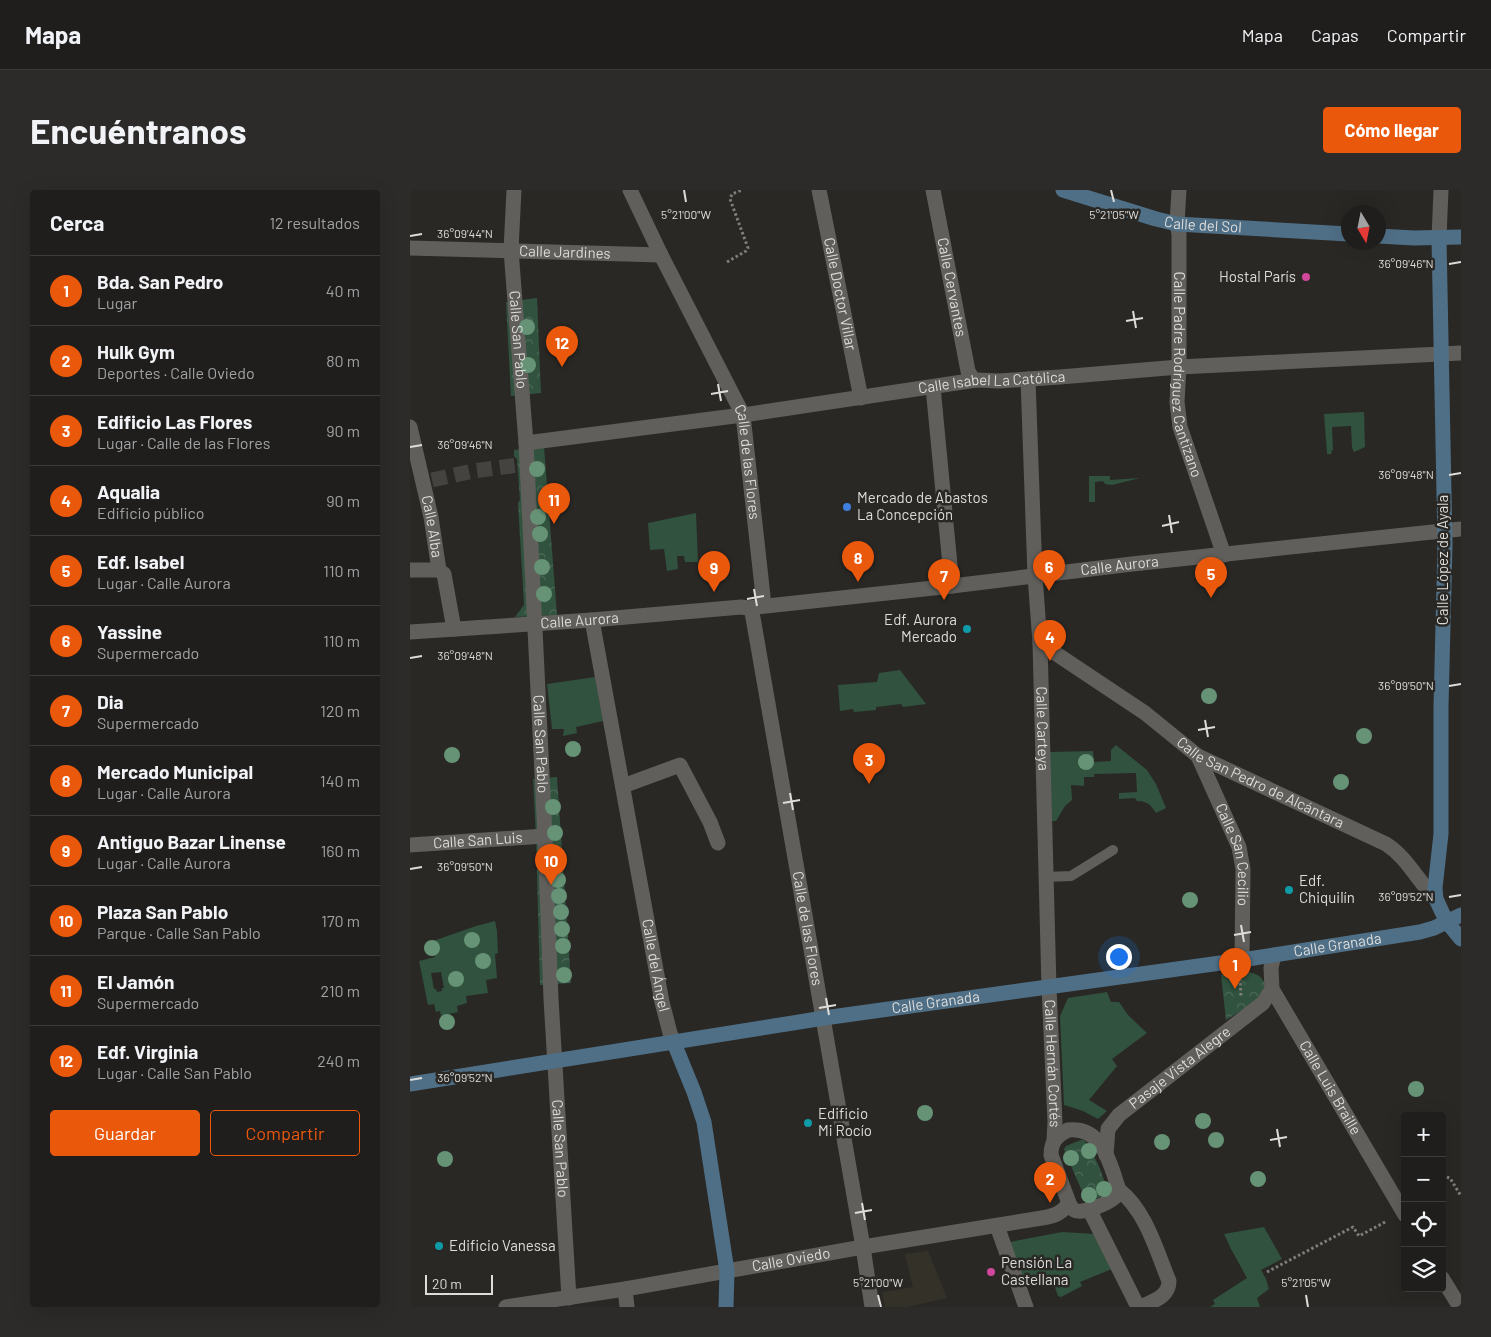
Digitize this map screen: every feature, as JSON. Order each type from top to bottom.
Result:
[{"type":"main road","name":"Calle del Sol","points":[[1063,190],[1177,224],[1341,234]]},
{"type":"main road","points":[[1386,236],[1461,237]]},
{"type":"main road","name":"Calle López de Ayala","points":[[1436,899],[1435,888],[1441,834],[1444,530],[1439,238]]},
{"type":"main road","name":"Calle San Pedro de Alcántara","points":[[1436,899],[1447,922],[1461,939]]},
{"type":"main road","name":"Calle Granada","points":[[410,1084],[824,1018],[1049,988],[1420,932],[1434,928],[1461,915]]},
{"type":"main road","name":"Calle del Ángel","points":[[674,1043],[704,1122],[727,1271],[726,1307]]},
{"type":"street","name":"Calle San Pablo","points":[[514,190],[512,250],[526,443],[522,464],[535,623],[551,999],[570,1298]]},
{"type":"street","name":"Calle de las Flores","points":[[630,190],[660,255],[743,415],[763,596],[763,602],[752,609],[824,1018],[872,1307]]},
{"type":"street","name":"Calle Doctor Villar","points":[[819,190],[861,398]]},
{"type":"street","name":"Calle Cervantes","points":[[933,190],[968,371],[972,378],[976,380]]},
{"type":"street","name":"Calle Padre Rodríguez Cantizano","points":[[1179,190],[1177,224],[1179,367],[1177,402],[1180,427],[1224,555]]},
{"type":"street","name":"Calle López de Ayala","points":[[1439,238],[1440,190]]},
{"type":"street","name":"Calle Jardines","points":[[410,248],[660,255]]},
{"type":"street","name":"Calle Isabel La Católica","points":[[526,443],[743,415],[976,380],[1028,379],[1179,367],[1461,353]]},
{"type":"street","name":"Calle Carteya","points":[[1028,379],[1035,576],[1040,643],[1049,988]]},
{"type":"street","points":[[932,387],[952,586]]},
{"type":"street","name":"Calle Alba","points":[[410,426],[428,482],[439,570],[444,574],[454,628]]},
{"type":"street","name":"Calle Aurora","points":[[410,632],[592,620],[741,607],[752,609],[1132,564],[1461,529]]},
{"type":"street","points":[[410,570],[439,570]]},
{"type":"street","name":"Calle del Ángel","points":[[592,620],[662,1002],[674,1043]]},
{"type":"street","name":"Calle San Pedro de Alcántara","points":[[1040,643],[1145,713],[1198,756],[1386,844],[1403,858],[1421,883],[1436,899]]},
{"type":"street","name":"Calle San Cecilio","points":[[1198,756],[1239,847],[1243,869],[1242,960]]},
{"type":"street","points":[[623,786],[680,765],[710,822],[718,844]]},
{"type":"street","name":"Calle San Luis","points":[[410,845],[545,836]]},
{"type":"street","name":"Calle Luis Braille","points":[[1274,955],[1270,968],[1272,989],[1401,1209]]},
{"type":"street","name":"Calle Hernán Cortés","points":[[1049,988],[1055,1122],[1054,1138]]},
{"type":"street","name":"Pasaje Vista Alegre","points":[[1106,1155],[1108,1129],[1118,1115],[1262,1003],[1272,989]]},
{"type":"street","points":[[1090,1209],[1140,1307],[1164,1294],[1169,1286],[1169,1281],[1141,1215],[1127,1196],[1119,1190],[1106,1155],[1096,1138],[1082,1130],[1068,1130],[1054,1138],[1051,1147],[1052,1162],[1069,1203],[1075,1210],[1079,1212],[1090,1209],[1115,1197],[1119,1190]]},
{"type":"street","name":"Calle Oviedo","points":[[514,1307],[625,1290],[863,1247],[1053,1216],[1063,1211],[1069,1203]]},
{"type":"street","points":[[998,1226],[1026,1307]]},
{"type":"street","points":[[1446,1284],[1460,1307]]},
{"type":"street","points":[[625,1290],[627,1307]]},
{"type":"lane","points":[[1046,877],[1071,876],[1113,850]]},
{"type":"path","points":[[727,262],[748,248],[730,199],[732,194],[742,190]]},
{"type":"path","points":[[1242,960],[1240,988],[1248,1014]]},
{"type":"path","points":[[1446,1177],[1450,1178],[1461,1196]]},
{"type":"path","points":[[1268,1272],[1353,1227],[1359,1236],[1401,1215]]},
{"type":"shaded area","points":[[928,1251],[947,1298],[907,1307],[885,1307],[882,1292],[913,1287],[905,1254]]},
{"type":"green space","points":[[537,298],[541,393],[511,396],[506,302]]},
{"type":"green space","points":[[1364,412],[1365,447],[1354,452],[1352,448],[1351,426],[1332,427],[1333,450],[1331,451],[1332,454],[1327,454],[1324,414]]},
{"type":"green space","points":[[544,447],[557,615],[515,617],[524,605],[518,503],[520,500],[517,459],[514,456],[514,450]]},
{"type":"green space","points":[[1089,476],[1110,476],[1110,480],[1140,478],[1112,485],[1105,484],[1103,481],[1095,482],[1095,502],[1089,502]]},
{"type":"green space","points":[[696,513],[698,562],[685,562],[684,556],[677,556],[678,569],[667,571],[664,549],[650,550],[648,523]]},
{"type":"green space","points":[[900,670],[926,704],[903,707],[901,704],[876,707],[876,710],[854,712],[853,709],[840,711],[838,685],[877,682],[879,673]]},
{"type":"green space","points":[[595,677],[603,721],[576,727],[577,733],[563,736],[564,729],[552,729],[547,684]]},
{"type":"green space","points":[[1116,745],[1147,770],[1156,784],[1166,808],[1156,813],[1148,804],[1137,801],[1135,798],[1119,799],[1119,793],[1137,792],[1136,773],[1094,774],[1094,777],[1084,777],[1084,786],[1071,785],[1072,800],[1065,806],[1056,821],[1052,821],[1049,752],[1093,751],[1094,762],[1111,761],[1111,750]]},
{"type":"green space","points":[[557,777],[571,983],[540,985],[533,779]]},
{"type":"green space","points":[[495,921],[498,953],[495,954],[497,978],[486,980],[488,993],[466,996],[467,1003],[457,1006],[458,1012],[441,1016],[440,1011],[436,1012],[434,1004],[428,1005],[419,961],[435,957],[433,941]],"holes":[[[441,972],[444,988],[442,988],[442,991],[437,992],[434,989],[431,973]]]},
{"type":"green space","points":[[1240,972],[1256,974],[1262,978],[1266,986],[1254,1003],[1226,1020],[1221,975]]},
{"type":"green space","points":[[1107,992],[1111,1002],[1119,1002],[1128,1015],[1147,1033],[1112,1059],[1117,1066],[1089,1100],[1107,1111],[1098,1119],[1083,1111],[1064,1105],[1060,1016],[1068,998]]},
{"type":"green space","points":[[1084,1140],[1091,1151],[1104,1181],[1105,1193],[1098,1198],[1085,1198],[1064,1149],[1066,1146]]},
{"type":"green space","points":[[1264,1227],[1282,1259],[1261,1270],[1269,1289],[1257,1298],[1260,1307],[1210,1307],[1215,1304],[1213,1300],[1247,1278],[1224,1234]]},
{"type":"green space","points":[[1062,1232],[1095,1234],[1112,1269],[1080,1282],[1082,1286],[1061,1297],[1058,1296],[1051,1276],[1043,1278],[1042,1275],[1022,1280],[1010,1242]]},
{"type":"tunnel","points":[[432,480],[473,471],[518,465]]},
{"type":"place","name":"Hostal París","points":[[1306,277]]},
{"type":"place","name":"Edf. Virginia","points":[[562,367]]},
{"type":"place","name":"Mercado de Abastos La Concepción","points":[[847,507]]},
{"type":"place","name":"El Jamón","points":[[554,524]]},
{"type":"place","name":"Mercado Municipal","points":[[858,582]]},
{"type":"place","name":"Yassine","points":[[1049,591]]},
{"type":"place","name":"Antiguo Bazar Linense","points":[[714,592]]},
{"type":"place","name":"Edf. Isabel","points":[[1211,598]]},
{"type":"place","name":"Dia","points":[[944,600]]},
{"type":"place","name":"Edf. Aurora Mercado","points":[[967,629]]},
{"type":"place","name":"Aqualia","points":[[1050,661]]},
{"type":"place","name":"Edificio Las Flores","points":[[869,784]]},
{"type":"place","name":"Plaza San Pablo","points":[[551,885]]},
{"type":"place","name":"Edf. Chiquilín","points":[[1289,890]]},
{"type":"place","name":"Bda. San Pedro","points":[[1235,989]]},
{"type":"place","name":"Edificio Mi Rocío","points":[[808,1123]]},
{"type":"place","name":"Hulk Gym","points":[[1050,1203]]},
{"type":"place","name":"Edificio Vanessa","points":[[439,1246]]},
{"type":"place","name":"Pensión La Castellana","points":[[991,1272]]}]
